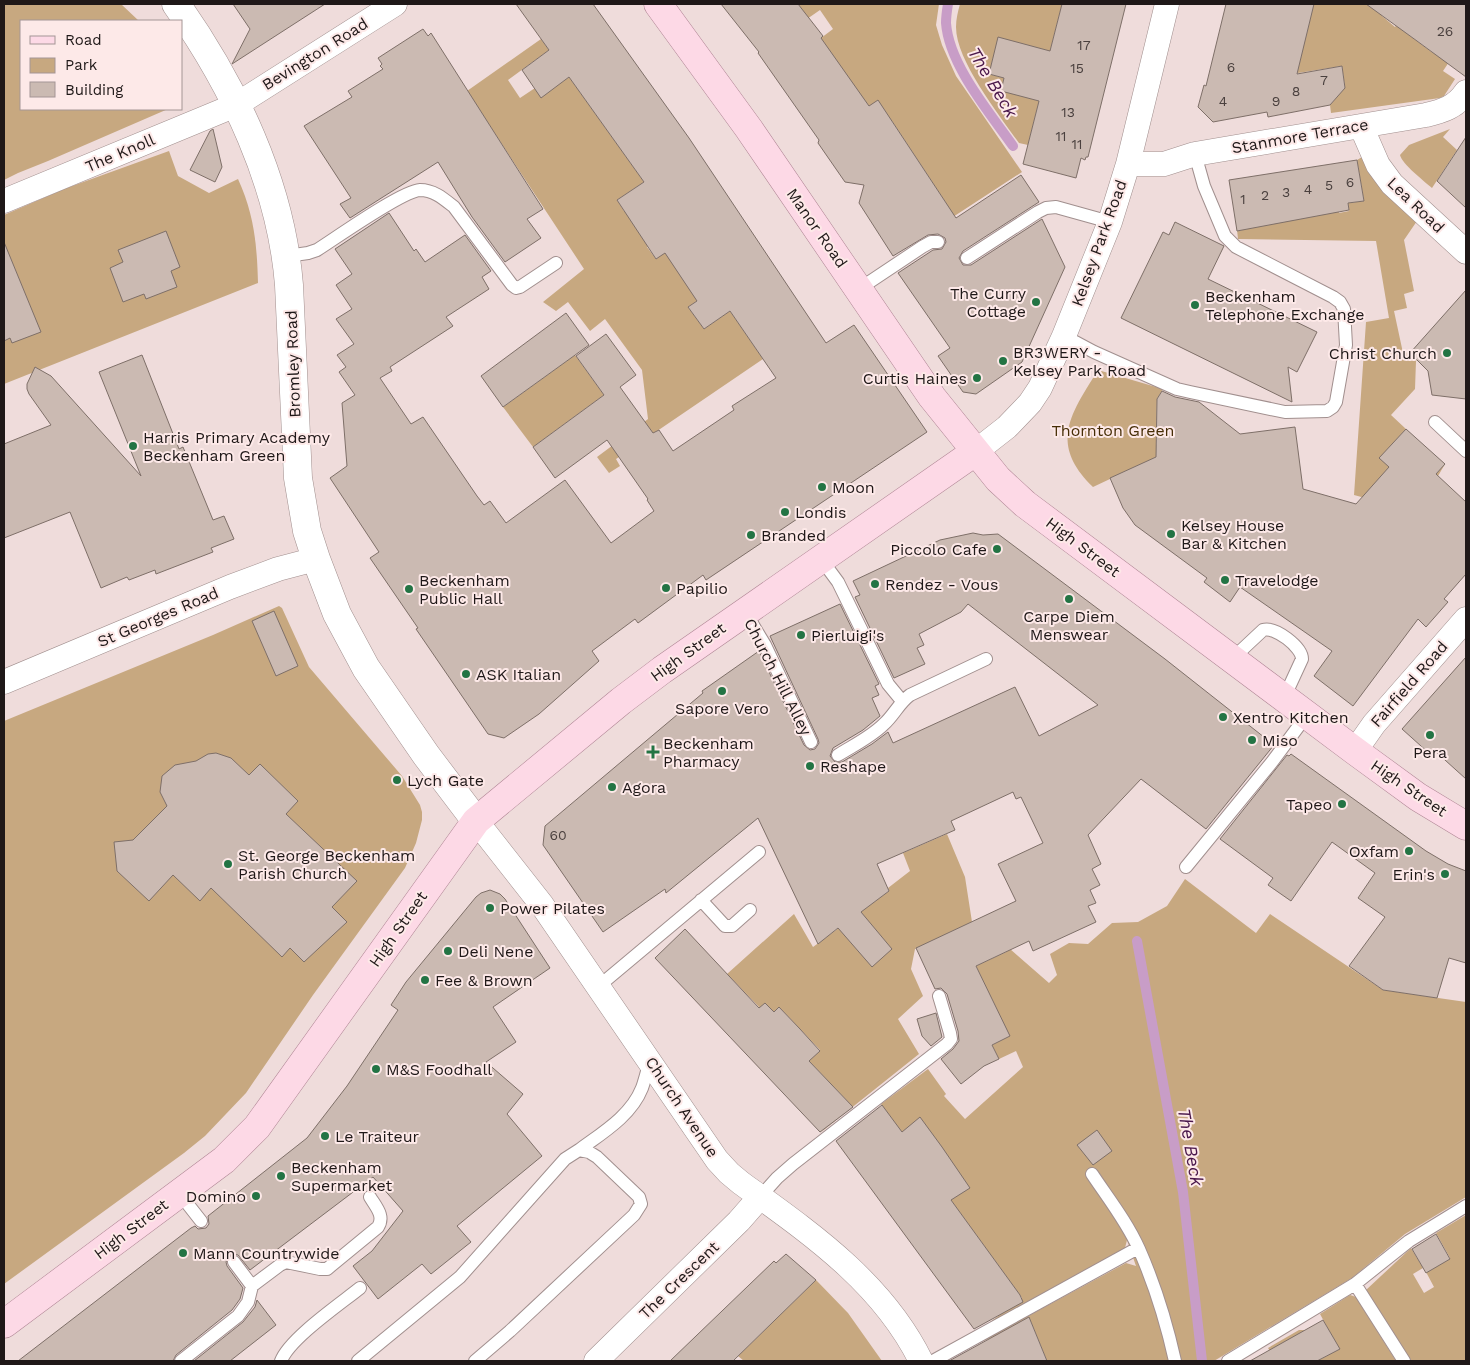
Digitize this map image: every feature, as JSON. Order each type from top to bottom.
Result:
[{"type":"main road","name":"Bromley Road","points":[[176,4],[208,54],[236,105],[264,167],[282,227],[287,256],[298,478],[307,531],[316,560],[337,614],[366,668],[426,755],[476,822]]},
{"type":"main road","name":"Manor Road","points":[[658,4],[748,128],[932,397],[975,452]]},
{"type":"main road","name":"High Street","points":[[4,1324],[224,1160],[257,1127],[476,822],[621,701],[975,452],[998,479],[1025,504],[1418,797],[1466,826]]},
{"type":"street","name":"Bevington Road","points":[[236,105],[395,4]]},
{"type":"street","name":"Kelsey Park Road","points":[[975,452],[1007,427],[1030,403],[1040,388],[1064,336],[1110,222],[1128,164],[1167,4]]},
{"type":"street","name":"Stanmore Terrace","points":[[1128,164],[1164,164],[1195,154],[1445,110],[1453,106],[1466,92]]},
{"type":"street","name":"The Knoll","points":[[4,201],[236,105]]},
{"type":"street","name":"Lea Road","points":[[1360,126],[1378,166],[1385,176],[1466,252]]},
{"type":"street","name":"St Georges Road","points":[[4,682],[230,587],[278,569],[316,560]]},
{"type":"street","name":"Fairfield Road","points":[[1355,751],[1389,706],[1466,619]]},
{"type":"street","name":"Church Avenue","points":[[476,822],[537,898],[718,1160],[729,1173],[845,1262],[868,1285],[904,1332],[921,1361]]},
{"type":"street","name":"The Crescent","points":[[596,1361],[740,1221],[760,1197]]},
{"type":"lane","points":[[1064,336],[1094,352],[1177,389],[1285,412],[1327,411],[1333,407],[1336,402],[1346,344],[1344,309],[1340,302],[1333,297],[1236,247],[1230,242],[1225,236],[1204,186],[1195,154]]},
{"type":"lane","points":[[287,256],[317,250],[401,196],[420,190],[442,197],[454,207],[512,286],[520,287],[556,263]]},
{"type":"lane","points":[[967,258],[1046,208],[1056,207],[1110,222]]},
{"type":"lane","points":[[859,289],[922,247],[931,242],[938,242]]},
{"type":"lane","points":[[1435,422],[1466,451]]},
{"type":"lane","points":[[822,559],[842,589],[888,684],[902,701]]},
{"type":"lane","name":"Church Hill Alley","points":[[745,612],[765,645],[811,742]]},
{"type":"lane","points":[[1232,659],[1263,630],[1268,628],[1274,630],[1299,648],[1302,653],[1302,659],[1284,698]]},
{"type":"lane","points":[[838,754],[872,735],[886,723],[902,701],[910,694],[986,659]]},
{"type":"lane","points":[[1186,867],[1272,762],[1307,715]]},
{"type":"lane","points":[[599,986],[759,852]]},
{"type":"lane","points":[[701,900],[725,926],[732,926],[750,910]]},
{"type":"lane","points":[[760,1197],[776,1178],[793,1164],[948,1044],[951,1039],[950,1033],[939,996]]},
{"type":"lane","points":[[358,1361],[460,1277],[565,1159],[615,1123],[635,1101],[642,1088],[650,1061]]},
{"type":"lane","points":[[475,1361],[510,1331],[634,1215],[641,1204],[639,1197],[597,1157],[589,1152],[578,1150]]},
{"type":"lane","points":[[1092,1174],[1116,1209],[1138,1248],[1167,1326],[1175,1361]]},
{"type":"lane","points":[[179,1193],[201,1221]]},
{"type":"lane","points":[[181,1361],[238,1316],[248,1302],[252,1286],[280,1265],[286,1262],[320,1269],[334,1265],[378,1227],[381,1222],[381,1214],[370,1198]]},
{"type":"lane","points":[[1228,1361],[1355,1284],[1409,1241],[1466,1206]]},
{"type":"lane","points":[[933,1361],[1138,1248]]},
{"type":"lane","points":[[234,1262],[252,1286]]},
{"type":"lane","points":[[1355,1284],[1404,1361]]},
{"type":"lane","points":[[281,1361],[294,1342],[360,1288]]},
{"type":"green space","points":[[4,4],[121,4],[138,20],[20,20],[20,110],[166,110],[4,180]]},
{"type":"green space","points":[[798,4],[939,4],[936,25],[942,45],[956,76],[1022,172],[933,230],[924,218],[946,203],[892,121],[856,115],[813,44],[833,29],[820,10],[807,19]]},
{"type":"green space","points":[[960,4],[1062,4],[1050,51],[1030,67],[993,58],[989,74],[1004,78],[1001,91],[1042,89],[1028,145],[1019,143],[980,88],[963,56],[956,27]]},
{"type":"green space","points":[[1314,4],[1390,4],[1382,16],[1395,27],[1404,14],[1409,35],[1433,53],[1457,50],[1443,71],[1455,79],[1444,96],[1440,98],[1331,113],[1330,105],[1345,87],[1342,66],[1298,73],[1296,62]]},
{"type":"green space","points":[[541,39],[549,50],[508,80],[520,98],[535,88],[541,97],[569,77],[644,182],[617,200],[624,211],[675,228],[647,247],[656,259],[683,240],[697,301],[688,307],[704,329],[730,311],[763,359],[616,459],[620,466],[609,473],[597,457],[648,419],[642,370],[605,319],[590,331],[568,302],[556,311],[543,302],[584,269],[467,91]]},
{"type":"green space","points":[[1450,129],[1443,137],[1457,150],[1432,188],[1409,168],[1400,155],[1409,145]]},
{"type":"green space","points":[[169,151],[178,176],[209,193],[238,179],[248,205],[254,230],[258,283],[4,384],[4,215],[64,189]]},
{"type":"green space","points":[[1362,157],[1381,186],[1417,221],[1404,240],[1414,291],[1404,294],[1407,308],[1394,311],[1403,353],[1425,350],[1416,361],[1415,389],[1391,415],[1406,429],[1380,458],[1419,493],[1445,464],[1417,512],[1354,495],[1366,322],[1389,318],[1376,241],[1238,239],[1236,220],[1337,204],[1339,213],[1349,211],[1348,203],[1364,201],[1357,160]]},
{"type":"green space","points":[[575,355],[604,395],[533,447],[503,407]]},
{"type":"green space","name":"Thornton Green","points":[[1098,370],[1163,389],[1157,399],[1156,444],[1163,454],[1093,487],[1079,471],[1071,456],[1068,428],[1080,401]]},
{"type":"green space","points":[[279,606],[282,608],[309,667],[402,776],[420,805],[422,820],[416,843],[405,868],[313,995],[246,1093],[205,1136],[184,1153],[4,1284],[4,721]]},
{"type":"green space","points":[[947,834],[965,877],[972,922],[915,949],[911,969],[923,996],[898,1019],[919,1054],[820,1133],[850,1104],[809,1061],[820,1050],[779,1007],[774,1012],[760,1008],[727,974],[794,914],[813,947],[889,891],[888,888],[910,871],[903,853]]},
{"type":"green space","points":[[1185,879],[1256,933],[1270,914],[1383,990],[1466,1002],[1466,1197],[1405,1234],[1352,1278],[1214,1361],[1047,1361],[1031,1322],[976,1344],[1126,1263],[1136,1266],[1127,1240],[1125,1248],[977,1332],[1022,1298],[881,1104],[928,1069],[946,1094],[944,1096],[965,1119],[1023,1067],[1016,1051],[999,1059],[992,1045],[1009,1036],[976,966],[1006,952],[1001,941],[1049,983],[1057,975],[1050,954],[1069,943],[1088,944],[1112,923],[1138,922],[1167,906]]},
{"type":"green space","points":[[1466,1215],[1466,1361],[1411,1361],[1366,1290],[1411,1248],[1423,1268],[1413,1274],[1424,1293],[1434,1287],[1426,1272],[1450,1258],[1436,1233]]},
{"type":"green space","points":[[816,1280],[848,1313],[882,1361],[744,1361],[738,1356]]},
{"type":"green space","points":[[1350,1295],[1356,1297],[1396,1361],[1276,1361],[1268,1348],[1299,1330],[1304,1330],[1321,1359],[1339,1349],[1320,1314]]},
{"type":"building","points":[[233,4],[325,4],[232,64],[250,29]]},
{"type":"building","points":[[516,4],[593,4],[689,138],[826,343],[854,325],[927,432],[706,580],[703,575],[638,623],[635,619],[592,651],[599,661],[539,714],[504,738],[488,734],[416,629],[418,628],[370,558],[379,552],[330,478],[347,466],[342,403],[355,395],[339,372],[346,367],[337,355],[354,344],[336,319],[352,309],[336,285],[352,274],[335,249],[389,213],[414,251],[416,249],[425,262],[465,235],[491,271],[482,277],[489,289],[446,317],[453,326],[390,367],[392,371],[380,378],[411,424],[423,417],[484,505],[490,501],[506,523],[565,480],[611,543],[654,511],[648,499],[607,440],[555,478],[533,447],[604,395],[576,356],[606,334],[636,375],[620,387],[653,433],[659,430],[673,451],[734,410],[732,406],[776,378],[730,311],[704,329],[688,307],[697,301],[665,253],[656,259],[617,200],[644,182],[569,77],[541,98],[522,70],[549,50]]},
{"type":"building","points":[[721,4],[798,4],[823,36],[821,38],[869,106],[878,100],[956,218],[1021,175],[1039,202],[963,251],[959,258],[963,265],[971,265],[1042,219],[1065,267],[1022,362],[976,394],[963,392],[938,356],[950,348],[898,273],[933,250],[942,249],[946,242],[945,238],[938,234],[928,235],[893,256],[859,203],[864,185],[845,182],[759,52]]},
{"type":"building","points":[[1062,4],[1126,4],[1088,157],[1085,160],[1081,158],[1076,178],[1023,164],[1039,101],[1001,91],[1004,78],[989,74],[998,37],[1050,51]]},
{"type":"building","points":[[1226,4],[1314,4],[1297,74],[1342,66],[1345,88],[1330,105],[1268,117],[1267,112],[1213,122],[1198,107],[1204,85],[1206,86]]},
{"type":"building","points":[[1366,4],[1466,4],[1466,77],[1417,41]]},
{"type":"building","points":[[423,29],[428,36],[431,33],[543,209],[527,219],[541,238],[505,262],[472,217],[438,162],[350,218],[340,204],[351,198],[304,126],[352,97],[348,91],[383,69],[378,58]]},
{"type":"building","points":[[213,129],[222,167],[215,182],[190,170],[210,131]]},
{"type":"building","points":[[1466,137],[1466,208],[1437,181]]},
{"type":"building","points":[[1357,160],[1364,201],[1348,203],[1349,210],[1237,231],[1229,180]]},
{"type":"building","name":"Beckenham Telephone Exchange","points":[[1175,222],[1224,246],[1208,279],[1317,332],[1297,372],[1288,367],[1292,402],[1121,318],[1163,232],[1169,235]]},
{"type":"building","points":[[166,231],[180,267],[171,271],[177,287],[146,299],[144,294],[123,302],[110,268],[123,262],[118,250]]},
{"type":"building","points":[[4,242],[41,332],[12,343],[10,338],[4,341]]},
{"type":"building","name":"Christ Church","points":[[1466,290],[1466,399],[1432,395],[1428,371],[1410,353]]},
{"type":"building","points":[[566,313],[589,345],[503,407],[481,376]]},
{"type":"building","points":[[142,355],[179,449],[183,447],[213,520],[224,516],[234,539],[211,548],[213,552],[156,574],[155,570],[129,580],[127,577],[101,588],[70,512],[4,538],[4,444],[51,425],[27,389],[27,384],[35,367],[51,376],[141,476],[99,372]]},
{"type":"building","points":[[1162,391],[1175,397],[1199,402],[1240,434],[1295,427],[1303,489],[1356,504],[1389,467],[1379,458],[1406,429],[1445,464],[1436,474],[1466,502],[1466,574],[1444,599],[1448,602],[1426,627],[1418,619],[1353,706],[1314,676],[1332,651],[1240,587],[1230,602],[1204,582],[1207,578],[1135,525],[1123,508],[1110,478],[1156,457],[1157,399]]},
{"type":"building","points":[[973,533],[983,535],[998,534],[1165,659],[1274,745],[1206,829],[1141,779],[1088,835],[1101,864],[1092,869],[1100,885],[1090,890],[1096,903],[1088,906],[1096,922],[1033,951],[1029,941],[976,966],[1010,1036],[992,1045],[999,1059],[984,1066],[961,1084],[941,1059],[959,1041],[958,1031],[947,994],[941,988],[935,989],[916,948],[1016,901],[998,864],[1043,843],[1021,797],[1016,799],[1013,792],[951,821],[955,830],[877,864],[889,891],[861,912],[892,949],[872,967],[838,928],[818,944],[758,818],[666,893],[665,889],[603,932],[543,845],[545,826],[703,693],[702,691],[759,651],[804,745],[810,750],[815,749],[819,743],[818,739],[770,636],[840,604],[879,684],[875,686],[879,695],[872,698],[880,716],[863,730],[833,748],[830,756],[835,762],[842,762],[888,732],[893,743],[1015,687],[1039,736],[1098,705],[968,604],[961,612],[919,634],[924,645],[917,648],[925,664],[894,678],[855,597],[860,595],[853,581],[940,540]]},
{"type":"building","points":[[274,611],[298,666],[276,676],[252,621]]},
{"type":"building","points":[[1466,657],[1466,779],[1435,751],[1431,755],[1402,729]]},
{"type":"building","name":"St. George Beckenham Parish Church","points":[[216,753],[231,758],[249,775],[260,764],[298,801],[286,814],[357,881],[332,907],[347,922],[304,962],[290,948],[282,957],[211,888],[200,901],[173,875],[149,901],[117,871],[114,842],[133,840],[167,806],[160,792],[162,776],[175,765],[196,761],[208,754]]},
{"type":"building","points":[[1291,754],[1426,851],[1448,864],[1466,871],[1466,963],[1449,958],[1437,998],[1383,990],[1349,966],[1385,917],[1358,898],[1375,873],[1332,842],[1291,901],[1268,885],[1273,878],[1220,839],[1287,755]]},
{"type":"building","points":[[490,890],[500,894],[505,899],[550,968],[493,1007],[516,1042],[486,1062],[523,1094],[507,1114],[542,1156],[457,1226],[471,1242],[431,1274],[422,1264],[378,1299],[353,1266],[372,1251],[403,1211],[373,1177],[250,1270],[238,1255],[233,1254],[229,1256],[226,1262],[227,1266],[243,1288],[240,1299],[232,1310],[176,1355],[173,1361],[18,1361],[191,1228],[195,1226],[198,1229],[206,1228],[209,1224],[208,1216],[307,1138],[347,1086],[398,1010],[391,1005],[406,982],[476,897]]},
{"type":"building","points":[[685,929],[759,1008],[765,1003],[774,1012],[779,1007],[800,1029],[820,1051],[809,1061],[853,1107],[820,1132],[655,958]]},
{"type":"building","points":[[936,1013],[942,1037],[931,1046],[922,1036],[917,1019]]},
{"type":"building","points":[[882,1105],[902,1132],[920,1117],[942,1147],[970,1188],[951,1200],[1020,1295],[1023,1302],[974,1329],[836,1141]]},
{"type":"building","points":[[1097,1130],[1112,1151],[1093,1165],[1077,1145]]},
{"type":"building","points":[[1436,1234],[1450,1259],[1426,1273],[1412,1249]]},
{"type":"building","points":[[786,1254],[816,1280],[733,1361],[670,1361],[774,1261],[776,1263]]},
{"type":"building","points":[[257,1300],[276,1325],[230,1361],[194,1361],[243,1322],[255,1307]]},
{"type":"building","points":[[1029,1317],[1047,1361],[949,1361]]},
{"type":"building","points":[[1323,1320],[1340,1349],[1317,1361],[1250,1361]]},
{"type":"waterway","name":"The Beck","points":[[948,4],[946,23],[954,55],[982,104],[1013,146]]},
{"type":"waterway","name":"The Beck","points":[[1137,941],[1183,1192],[1202,1361]]},
{"type":"place","name":"The Curry Cottage","points":[[1036,302]]},
{"type":"place","name":"Beckenham Telephone Exchange","points":[[1195,305]]},
{"type":"place","name":"Christ Church","points":[[1447,353]]},
{"type":"place","name":"BR3WERY - Kelsey Park Road","points":[[1003,361]]},
{"type":"place","name":"Curtis Haines","points":[[977,378]]},
{"type":"place","name":"Harris Primary Academy Beckenham Green","points":[[133,446]]},
{"type":"place","name":"Moon","points":[[822,487]]},
{"type":"place","name":"Londis","points":[[785,512]]},
{"type":"place","name":"Kelsey House Bar & Kitchen","points":[[1171,534]]},
{"type":"place","name":"Branded","points":[[751,535]]},
{"type":"place","name":"Piccolo Cafe","points":[[997,549]]},
{"type":"place","name":"Travelodge","points":[[1225,580]]},
{"type":"place","name":"Rendez - Vous","points":[[875,584]]},
{"type":"place","name":"Papilio","points":[[666,588]]},
{"type":"place","name":"Beckenham Public Hall","points":[[409,589]]},
{"type":"place","name":"Carpe Diem Menswear","points":[[1069,599]]},
{"type":"place","name":"Pierluigi's","points":[[801,635]]},
{"type":"place","name":"ASK Italian","points":[[466,674]]},
{"type":"place","name":"Sapore Vero","points":[[722,691]]},
{"type":"place","name":"Xentro Kitchen","points":[[1223,717]]},
{"type":"place","name":"Pera","points":[[1430,735]]},
{"type":"place","name":"Miso","points":[[1252,740]]},
{"type":"place","name":"Beckenham Pharmacy","points":[[653,752]]},
{"type":"place","name":"Reshape","points":[[810,766]]},
{"type":"place","name":"Lych Gate","points":[[397,780]]},
{"type":"place","name":"Agora","points":[[612,787]]},
{"type":"place","name":"Tapeo","points":[[1342,804]]},
{"type":"place","name":"Oxfam","points":[[1409,851]]},
{"type":"place","name":"St. George Beckenham Parish Church","points":[[228,864]]},
{"type":"place","name":"Erin's","points":[[1445,874]]},
{"type":"place","name":"Power Pilates","points":[[490,908]]},
{"type":"place","name":"Deli Nene","points":[[448,951]]},
{"type":"place","name":"Fee & Brown","points":[[425,980]]},
{"type":"place","name":"M&S Foodhall","points":[[376,1069]]},
{"type":"place","name":"Le Traiteur","points":[[325,1136]]},
{"type":"place","name":"Beckenham Supermarket","points":[[281,1176]]},
{"type":"place","name":"Domino","points":[[256,1196]]},
{"type":"place","name":"Mann Countrywide","points":[[183,1253]]}]
